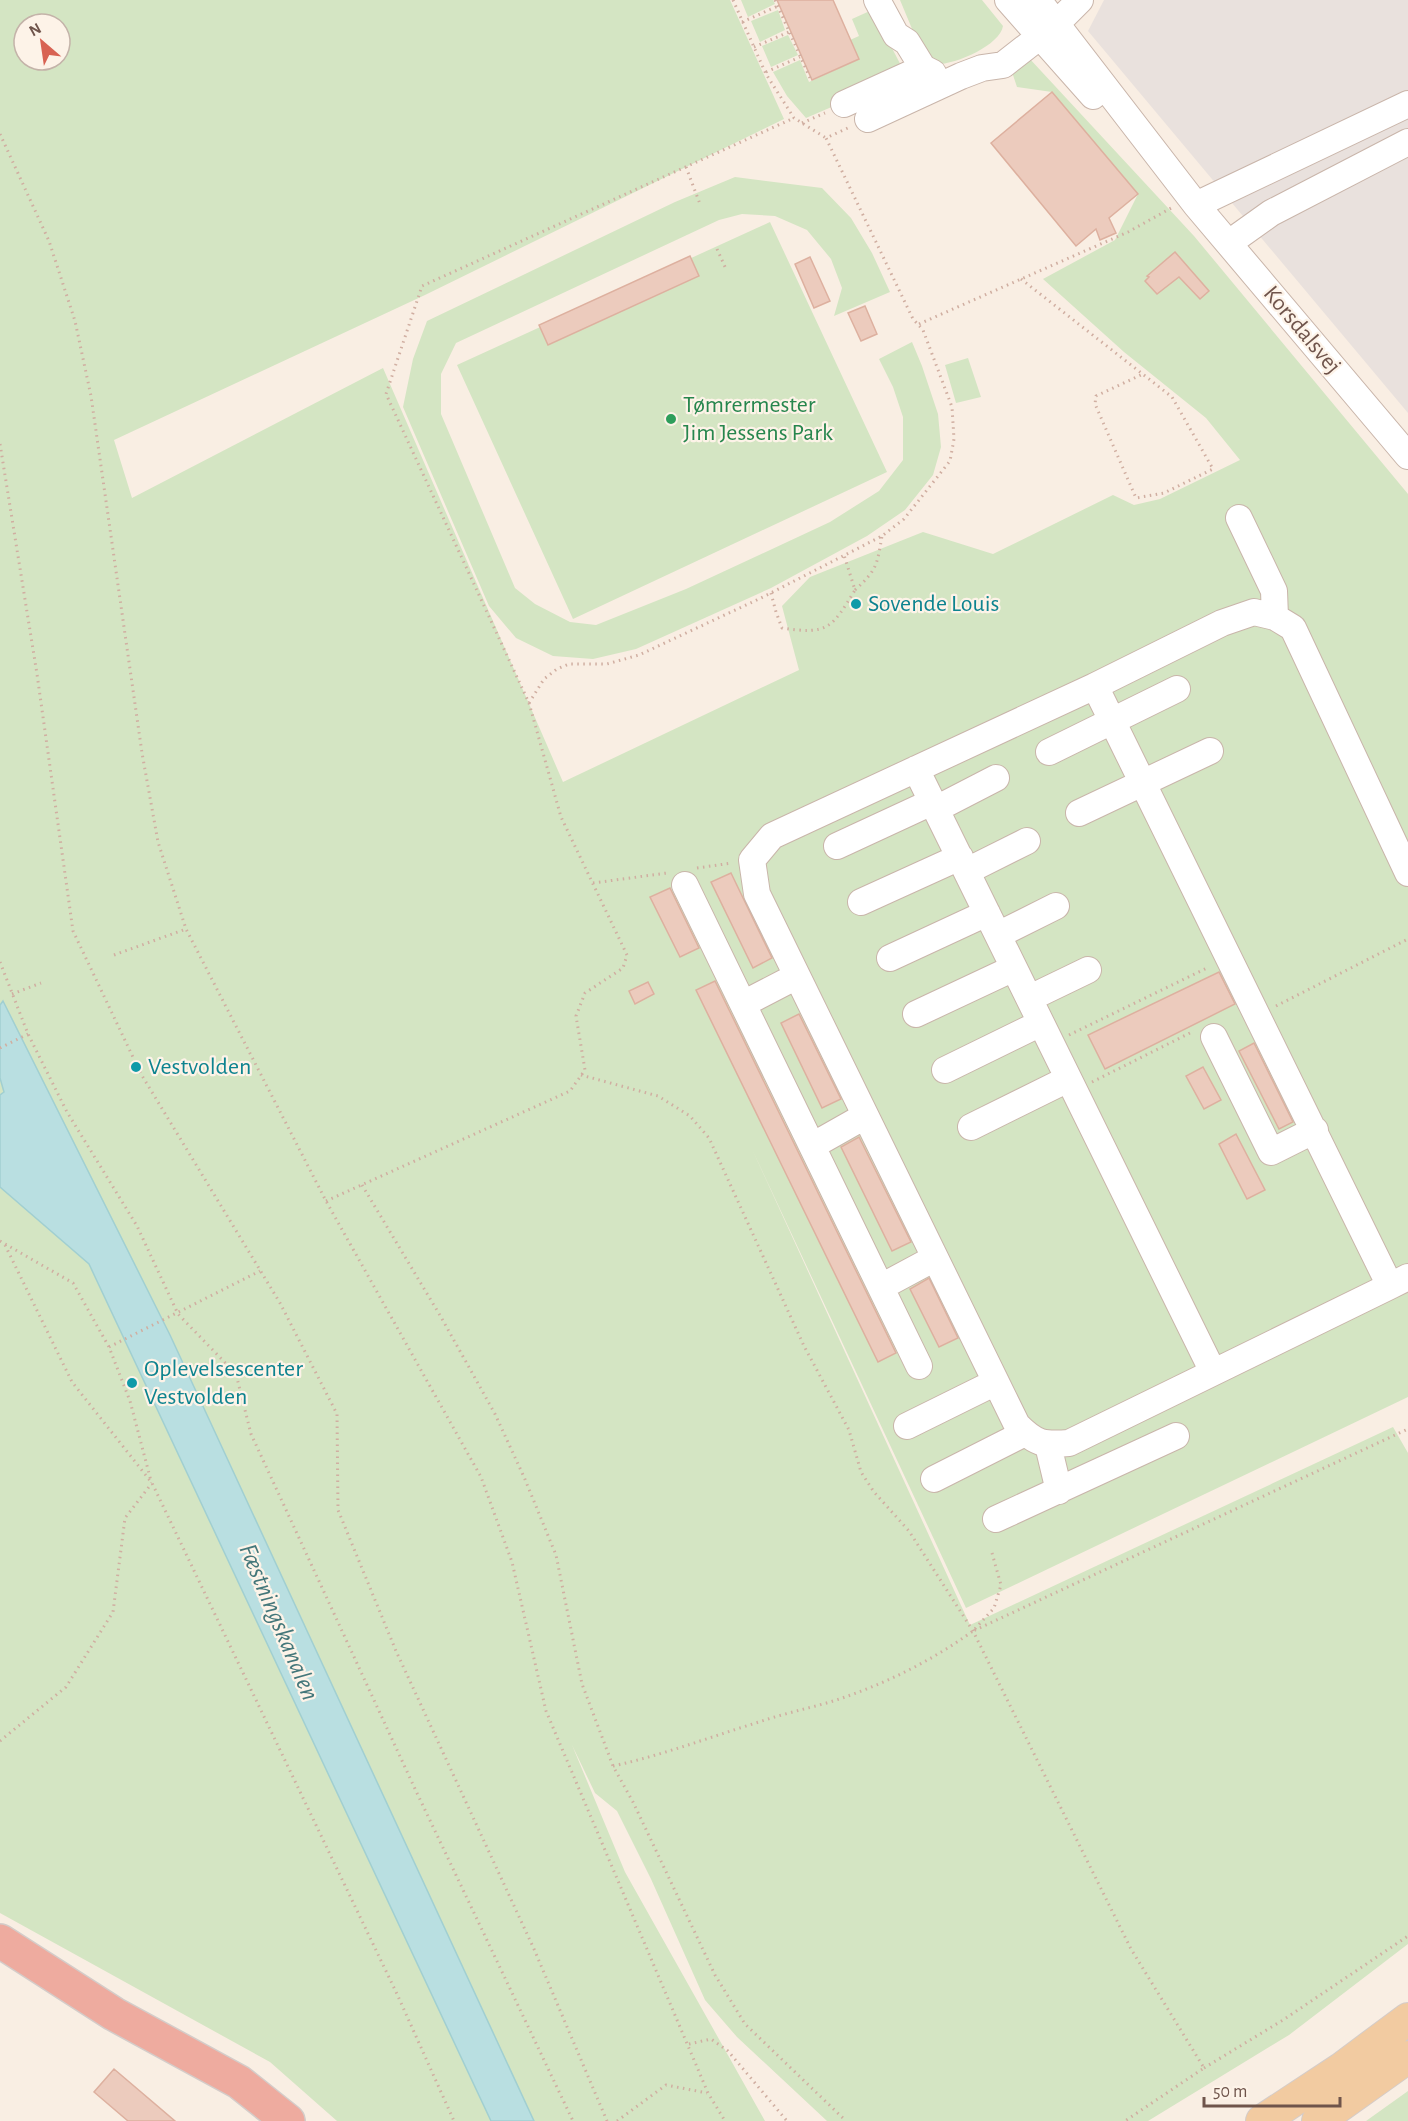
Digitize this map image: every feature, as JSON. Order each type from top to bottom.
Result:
[{"type":"highway","points":[[0,1941],[114,2014],[239,2082],[288,2121]]},
{"type":"main road","points":[[1262,2121],[1341,2069],[1408,2019]]},
{"type":"main road","points":[[1318,2121],[1408,2057]]},
{"type":"street","points":[[877,0],[896,35],[907,42],[931,77]]},
{"type":"street","name":"Korsdalsvej","points":[[1008,0],[1040,13],[1193,201],[1408,456]]},
{"type":"street","points":[[844,105],[931,77],[1003,64],[1040,13],[1080,0]]},
{"type":"street","points":[[868,119],[931,77]]},
{"type":"street","points":[[1193,201],[1408,104]]},
{"type":"street","points":[[1229,243],[1271,213],[1408,142]]},
{"type":"street","points":[[1239,518],[1274,591],[1275,617]]},
{"type":"street","points":[[1095,686],[1315,1130],[1399,1281],[1069,1443],[1048,1445],[1036,1442],[1017,1425],[756,894],[752,860],[772,836],[1095,686],[1222,623],[1254,612],[1275,617],[1293,628],[1408,873]]},
{"type":"street","points":[[1049,752],[1177,689]]},
{"type":"street","points":[[1079,813],[1210,751]]},
{"type":"street","points":[[916,769],[1213,1372]]},
{"type":"street","points":[[837,846],[996,778]]},
{"type":"street","points":[[861,902],[1027,841]]},
{"type":"street","points":[[685,885],[920,1366]]},
{"type":"street","points":[[890,958],[992,924],[1056,906]]},
{"type":"street","points":[[916,1014],[1014,968]]},
{"type":"street","points":[[1030,998],[1088,970]]},
{"type":"street","points":[[743,1004],[797,976]]},
{"type":"street","points":[[1207,1033],[1275,1160],[1315,1130]]},
{"type":"street","points":[[945,1070],[1046,1034]]},
{"type":"street","points":[[971,1127],[1071,1085]]},
{"type":"street","points":[[812,1146],[866,1116]]},
{"type":"street","points":[[881,1287],[935,1258]]},
{"type":"street","points":[[907,1426],[996,1382]]},
{"type":"street","points":[[934,1479],[1025,1433]]},
{"type":"street","points":[[996,1519],[1176,1436]]},
{"type":"street","points":[[1048,1445],[1059,1491]]},
{"type":"path","points":[[529,703],[544,679],[557,669],[569,664],[607,664],[639,655],[771,593],[882,536],[904,519],[950,461],[954,439],[952,406],[924,330],[913,319],[826,138],[794,118],[765,72],[733,0]]},
{"type":"path","points":[[775,0],[810,78]]},
{"type":"path","points":[[742,22],[778,6]]},
{"type":"path","points":[[754,47],[789,32]]},
{"type":"path","points":[[765,72],[800,57]]},
{"type":"path","points":[[326,1201],[570,1091],[585,1070],[576,1016],[585,993],[623,968],[627,955],[561,817],[529,703],[386,394],[422,286],[794,118]]},
{"type":"path","points":[[826,138],[868,119]]},
{"type":"path","points":[[0,134],[49,241],[75,321],[91,396],[142,753],[158,842],[186,929],[326,1201],[481,1476],[512,1562],[546,1711],[708,2093],[725,2121]]},
{"type":"path","points":[[686,167],[700,204]]},
{"type":"path","points":[[919,324],[1193,201]]},
{"type":"path","points":[[717,249],[726,269]]},
{"type":"path","points":[[1021,279],[1143,374],[1172,397],[1213,469],[1164,493],[1136,498],[1095,404],[1096,396],[1143,374]]},
{"type":"path","points":[[0,444],[37,674],[73,931],[141,1074],[280,1303],[337,1414],[338,1510],[396,1651],[534,1949],[607,2121]]},
{"type":"path","points":[[771,593],[782,628],[808,632],[827,627],[837,618],[855,590],[874,571],[878,563],[882,536]]},
{"type":"path","points":[[844,555],[855,590]]},
{"type":"path","points":[[114,955],[186,929]]},
{"type":"path","points":[[1258,1015],[1408,939]]},
{"type":"path","points":[[1046,1034],[1229,957]]},
{"type":"path","points":[[0,962],[28,1034],[67,1112],[137,1226],[177,1314],[236,1374],[255,1444],[416,1791],[573,2121]]},
{"type":"path","points":[[12,994],[42,983]]},
{"type":"path","points":[[1071,1085],[1207,1033]]},
{"type":"path","points":[[0,1048],[28,1034]]},
{"type":"path","points":[[582,1075],[658,1096],[690,1116],[709,1138],[804,1346],[849,1430],[861,1472],[886,1508],[909,1530],[973,1631],[1131,1949],[1204,2068]]},
{"type":"path","points":[[362,1185],[441,1317],[495,1414],[524,1477],[556,1556],[582,1684],[613,1766],[633,1802],[715,1975],[745,2024],[846,2121]]},
{"type":"path","points":[[0,1241],[73,1283],[110,1347],[130,1401],[152,1484],[397,1994],[454,2121]]},
{"type":"path","points":[[5,1245],[72,1382],[152,1484]]},
{"type":"path","points":[[110,1347],[260,1271]]},
{"type":"path","points":[[613,1766],[637,1761],[888,1681],[948,1649],[973,1631],[1408,1429]]},
{"type":"path","points":[[0,1741],[66,1687],[113,1612],[125,1518],[152,1484]]},
{"type":"path","points":[[973,1631],[994,1608],[1001,1585],[992,1553]]},
{"type":"path","points":[[1125,2121],[1204,2068],[1283,2020],[1408,1936]]},
{"type":"path","points":[[689,2044],[711,2039],[728,2051],[787,2121]]},
{"type":"path","points":[[617,2121],[666,2085],[708,2093]]},
{"type":"shaded area","points":[[1104,0],[1408,0],[1408,413],[1088,31]]},
{"type":"green space","points":[[0,0],[730,0],[784,119],[425,295],[114,440],[132,498],[383,368],[563,782],[799,670],[782,606],[810,577],[923,532],[993,554],[1113,495],[1134,505],[1160,499],[1240,460],[1206,418],[1124,352],[1043,279],[1115,240],[1138,194],[1052,92],[1017,87],[1010,66],[1029,58],[1194,236],[1408,494],[1408,1397],[966,1608],[752,1149],[970,1625],[1393,1427],[1408,1453],[1408,1944],[1289,2035],[1148,2121],[827,2121],[737,2037],[705,2000],[651,1879],[617,1811],[595,1793],[572,1745],[625,1872],[765,2121],[337,2121],[270,2062],[0,1913]]},
{"type":"green space","points":[[741,0],[773,0],[775,4],[748,17]]},
{"type":"green space","points":[[900,0],[982,0],[1003,26],[993,41],[973,54],[951,62],[932,64],[915,36]]},
{"type":"green space","points":[[778,10],[785,30],[760,42],[751,21]]},
{"type":"green space","points":[[872,10],[906,75],[806,118],[787,96],[773,72],[800,60],[809,82],[859,59],[850,40],[859,36],[852,19]]},
{"type":"green space","points":[[788,35],[798,55],[771,67],[762,46]]},
{"type":"green space","points":[[735,177],[822,188],[851,218],[872,253],[890,292],[834,316],[842,288],[831,259],[807,230],[775,216],[742,214],[719,220],[456,343],[441,374],[441,414],[515,588],[535,604],[570,622],[596,625],[686,589],[830,522],[879,491],[903,460],[903,417],[893,387],[879,359],[912,342],[938,414],[941,447],[933,475],[905,510],[867,536],[771,588],[636,649],[593,659],[553,656],[516,638],[489,606],[403,407],[413,359],[427,321],[675,202]]},
{"type":"green space","name":"Tømrermester Jim Jessens Park","points":[[770,222],[887,472],[573,619],[457,365]]},
{"type":"green space","points":[[968,358],[981,397],[956,403],[945,365]]},
{"type":"green space","points":[[1408,2091],[1408,2121],[1366,2121]]},
{"type":"water","name":"Fæstningskanalen","points":[[3,1001],[170,1335],[534,2121],[491,2121],[89,1264],[0,1187],[0,1095],[4,1092],[0,1078],[0,1005]]},
{"type":"building","points":[[777,0],[833,0],[859,59],[812,80]]},
{"type":"building","points":[[1052,92],[1138,194],[1109,218],[1116,233],[1100,240],[1096,229],[1076,246],[991,143]]},
{"type":"building","points":[[1175,252],[1209,291],[1200,299],[1179,277],[1157,294],[1145,281],[1149,277],[1147,276]]},
{"type":"building","points":[[690,256],[699,276],[548,345],[539,325]]},
{"type":"building","points":[[810,257],[830,301],[814,308],[795,264]]},
{"type":"building","points":[[865,306],[877,334],[861,341],[848,313]]},
{"type":"building","points":[[731,873],[772,958],[753,968],[711,882]]},
{"type":"building","points":[[670,888],[699,948],[680,957],[650,897]]},
{"type":"building","points":[[1219,972],[1235,1004],[1105,1069],[1088,1035]]},
{"type":"building","points":[[715,981],[896,1353],[878,1362],[696,990]]},
{"type":"building","points":[[648,982],[654,994],[635,1004],[629,991]]},
{"type":"building","points":[[799,1014],[841,1099],[822,1108],[781,1023]]},
{"type":"building","points":[[1254,1043],[1293,1122],[1279,1129],[1239,1051]]},
{"type":"building","points":[[1203,1067],[1221,1100],[1204,1109],[1186,1076]]},
{"type":"building","points":[[1236,1134],[1265,1190],[1247,1199],[1219,1144]]},
{"type":"building","points":[[859,1137],[911,1242],[892,1251],[841,1147]]},
{"type":"building","points":[[929,1278],[958,1338],[939,1347],[910,1289]]},
{"type":"building","points":[[114,2069],[175,2121],[128,2121],[94,2092]]},
{"type":"place","name":"Tømrermester Jim Jessens Park","points":[[671,419]]},
{"type":"place","name":"Sovende Louis","points":[[856,604]]},
{"type":"place","name":"Vestvolden","points":[[136,1067]]},
{"type":"place","name":"Oplevelsescenter Vestvolden","points":[[132,1383]]}]
